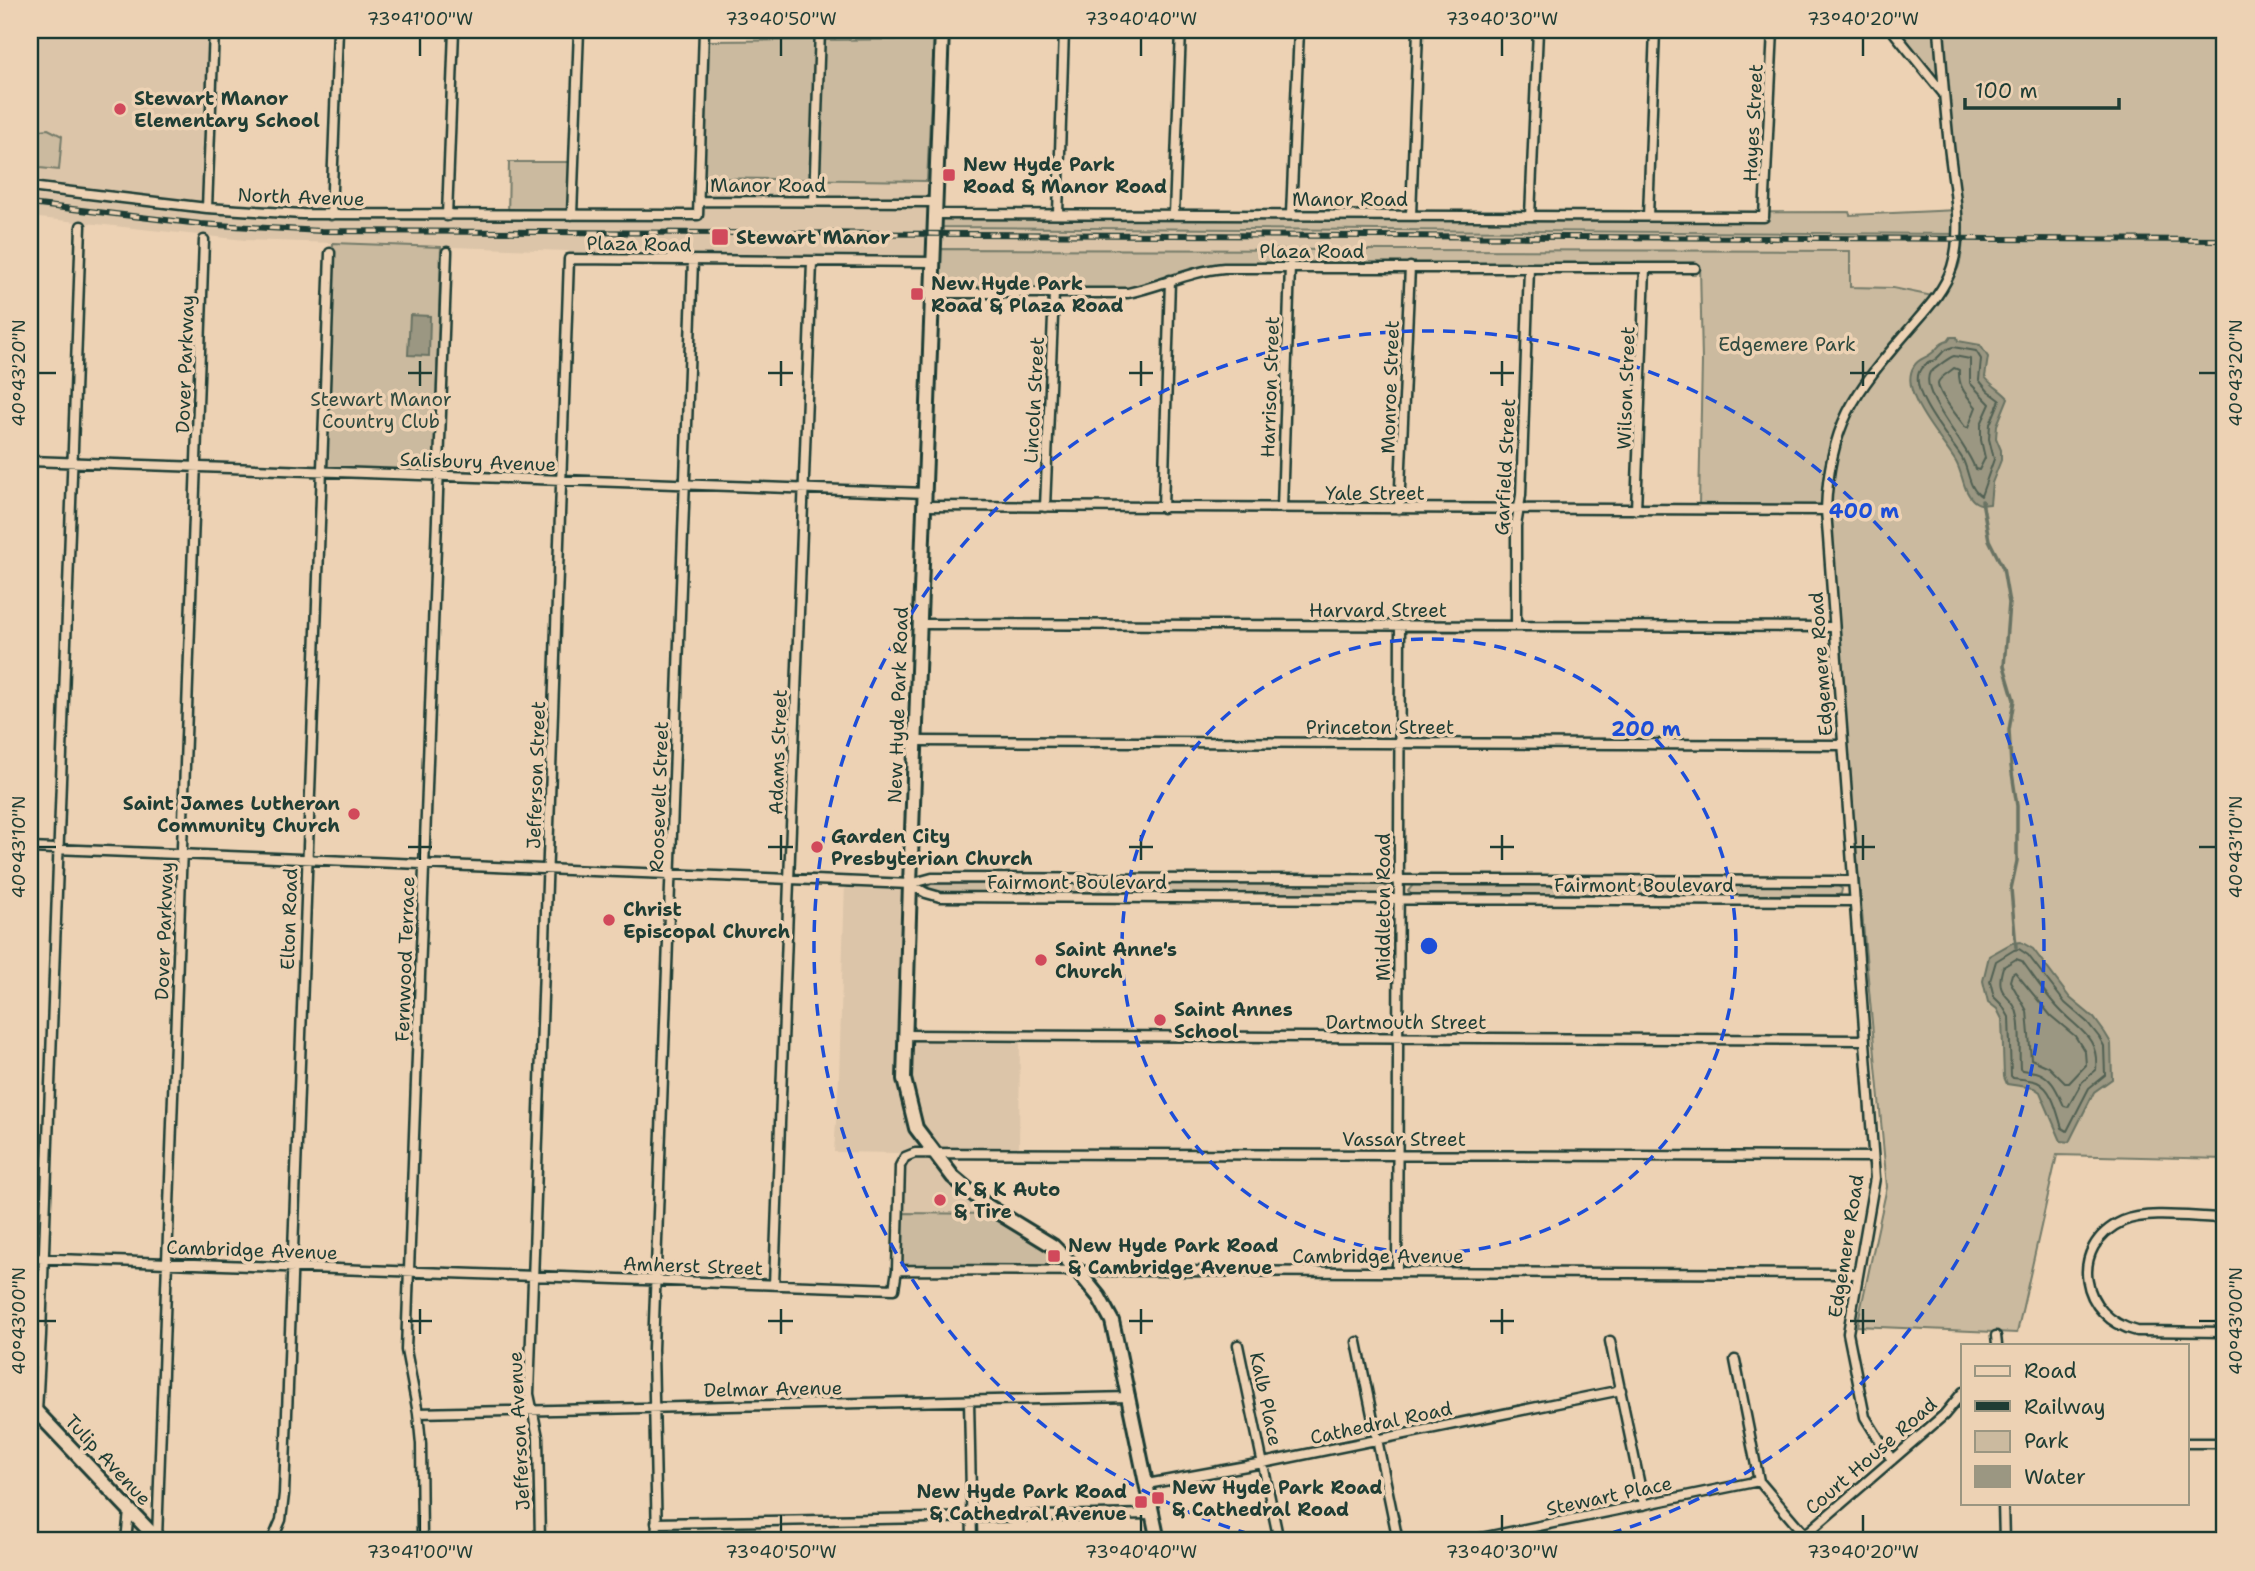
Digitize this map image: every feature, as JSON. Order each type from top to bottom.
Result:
[{"type":"main road","name":"New Hyde Park Road","points":[[942,30],[904,1079],[916,1128],[970,1194],[1044,1239],[1077,1270],[1099,1297],[1112,1321],[1158,1541]]},
{"type":"main road","name":"Tulip Avenue","points":[[33,1408],[158,1540]]},
{"type":"street","points":[[208,208],[214,30]]},
{"type":"street","points":[[331,215],[338,30]]},
{"type":"street","points":[[447,216],[454,30]]},
{"type":"street","points":[[572,215],[579,30]]},
{"type":"street","points":[[699,201],[704,30]]},
{"type":"street","points":[[814,201],[820,30]]},
{"type":"street","points":[[1058,214],[1064,30]]},
{"type":"street","points":[[1174,214],[1181,30]]},
{"type":"street","points":[[1292,214],[1299,30]]},
{"type":"street","points":[[1411,215],[1418,30]]},
{"type":"street","points":[[1531,216],[1538,30]]},
{"type":"street","points":[[1648,216],[1655,30]]},
{"type":"street","name":"Hayes Street","points":[[1765,217],[1773,30]]},
{"type":"street","points":[[1892,30],[1943,93]]},
{"type":"street","name":"Edgemere Road","points":[[1892,1460],[1865,1417],[1848,1333],[1875,1186],[1826,510],[1830,459],[1844,416],[1868,377],[1929,306],[1951,270],[1957,242],[1957,218],[1939,30]]},
{"type":"street","name":"North Avenue","points":[[30,187],[208,208],[331,215],[572,215]]},
{"type":"street","name":"Manor Road","points":[[572,215],[698,215],[699,201],[814,201],[1058,214],[1765,217]]},
{"type":"street","points":[[33,1408],[44,1258],[81,226]]},
{"type":"street","name":"Dover Parkway","points":[[158,1540],[204,240]]},
{"type":"street","name":"Fernwood Terrace","points":[[422,1541],[421,1444],[406,1350],[447,251]]},
{"type":"street","name":"Elton Road","points":[[272,1541],[281,1520],[284,1494],[330,253]]},
{"type":"street","name":"Plaza Road","points":[[569,275],[569,259],[934,262]]},
{"type":"street","name":"Roosevelt Street","points":[[657,1541],[654,1334],[693,261]]},
{"type":"street","name":"Adams Street","points":[[774,1285],[812,262]]},
{"type":"street","name":"Plaza Road","points":[[933,292],[1128,293],[1211,269],[1290,266],[1695,268]]},
{"type":"street","name":"Harrison Street","points":[[1282,508],[1290,266]]},
{"type":"street","name":"Monroe Street","points":[[1399,509],[1410,267]]},
{"type":"street","name":"Garfield Street","points":[[1516,626],[1516,526],[1519,509],[1529,268]]},
{"type":"street","name":"Wilson Street","points":[[1636,510],[1645,268]]},
{"type":"street","name":"Jefferson Street","points":[[533,1276],[569,275]]},
{"type":"street","points":[[1163,508],[1170,280]]},
{"type":"street","name":"Lincoln Street","points":[[1045,507],[1054,293]]},
{"type":"street","name":"Salisbury Avenue","points":[[30,461],[803,489],[925,499]]},
{"type":"street","name":"Yale Street","points":[[925,499],[1045,507],[1826,510]]},
{"type":"street","name":"Harvard Street","points":[[921,624],[1834,627]]},
{"type":"street","name":"Middleton Road","points":[[1397,1272],[1400,626]]},
{"type":"street","name":"Princeton Street","points":[[916,741],[1843,745]]},
{"type":"street","points":[[30,848],[909,884]]},
{"type":"street","name":"Fairmont Boulevard","points":[[909,884],[932,878],[1852,881]]},
{"type":"street","name":"Fairmont Boulevard","points":[[909,884],[940,897],[1855,901]]},
{"type":"street","name":"Dartmouth Street","points":[[905,1035],[1865,1040]]},
{"type":"street","name":"Vassar Street","points":[[897,1270],[900,1167],[905,1157],[915,1153],[1873,1157]]},
{"type":"street","points":[[2225,1218],[2154,1216],[2126,1220],[2095,1243],[2090,1254],[2086,1279],[2091,1297],[2101,1311],[2126,1329],[2225,1332]]},
{"type":"street","name":"Cambridge Avenue","points":[[30,1258],[472,1274]]},
{"type":"street","name":"Cambridge Avenue","points":[[897,1270],[1858,1274]]},
{"type":"street","name":"Amherst Street","points":[[472,1274],[894,1289],[897,1270]]},
{"type":"street","name":"Jefferson Avenue","points":[[533,1276],[529,1394],[538,1437],[540,1541]]},
{"type":"street","points":[[1610,1340],[1644,1504]]},
{"type":"street","points":[[1357,1342],[1398,1541]]},
{"type":"street","name":"Kalb Place","points":[[1238,1345],[1279,1541]]},
{"type":"street","points":[[1735,1360],[1759,1481],[1801,1538]]},
{"type":"street","name":"Cathedral Road","points":[[1147,1483],[1263,1463],[1621,1390]]},
{"type":"street","name":"Court House Road","points":[[1801,1538],[1944,1415],[1961,1394]]},
{"type":"street","name":"Delmar Avenue","points":[[418,1413],[1130,1397]]},
{"type":"street","points":[[969,1401],[972,1541]]},
{"type":"street","points":[[2188,1443],[2225,1443]]},
{"type":"street","name":"Stewart Place","points":[[1466,1541],[1759,1481]]},
{"type":"street","points":[[2003,1504],[2004,1541]]},
{"type":"street","points":[[126,1541],[129,1511]]},
{"type":"street","points":[[656,1523],[1152,1514]]},
{"type":"street","points":[[1515,1531],[1517,1541]]},
{"type":"shaded area","name":"Stewart Manor Elementary School","points":[[30,30],[214,30],[207,208],[30,187]]},
{"type":"shaded area","points":[[703,178],[939,181],[937,223],[1941,231],[2225,252],[1963,250],[1962,261],[1956,274],[1937,297],[1893,288],[1850,287],[1849,251],[937,249],[936,260],[570,256],[569,251],[245,240],[30,217],[30,195],[266,218],[702,221]]},
{"type":"shaded area","points":[[845,882],[910,885],[909,1033],[1020,1034],[1019,1152],[933,1153],[996,1214],[901,1213],[901,1153],[834,1152]]},
{"type":"green space","name":"Edgemere Park","points":[[1895,30],[2225,30],[2225,1159],[2057,1155],[2017,1333],[1857,1326],[1887,1187],[1825,506],[1699,505],[1702,362],[1700,265],[1213,267],[1132,292],[935,293],[936,249],[1850,251],[1850,287],[1893,288],[1937,297],[1958,268],[1963,234],[937,227],[937,215],[1849,212],[1850,215],[1957,210],[1945,93]]},
{"type":"green space","points":[[934,39],[927,181],[703,178],[707,41]]},
{"type":"green space","points":[[48,129],[62,136],[59,170],[30,167],[30,133]]},
{"type":"green space","points":[[509,162],[571,162],[569,220],[508,220]]},
{"type":"green space","name":"Stewart Manor Country Club","points":[[333,243],[441,247],[434,473],[324,468]]},
{"type":"green space","points":[[932,883],[1384,884],[1387,889],[1383,894],[930,892],[926,888]]},
{"type":"green space","points":[[1413,885],[1838,886],[1842,889],[1838,895],[1411,894],[1408,891]]},
{"type":"green space","points":[[901,1213],[996,1214],[1034,1236],[1071,1267],[900,1268]]},
{"type":"water","points":[[410,315],[430,316],[429,356],[408,355]]},
{"type":"water","points":[[1951,337],[1980,345],[1988,357],[1985,377],[2008,398],[1997,425],[1996,438],[2001,450],[2001,460],[1992,483],[1990,504],[1980,504],[1970,497],[1956,462],[1924,416],[1912,389],[1910,377],[1916,363]]},
{"type":"water","points":[[2021,942],[2033,949],[2070,998],[2094,1018],[2111,1043],[2112,1079],[2094,1092],[2069,1142],[2061,1141],[2040,1092],[2034,1088],[2007,1084],[2004,1077],[2002,1019],[1997,1009],[1988,1002],[1983,981],[1989,956],[2012,943]]},
{"type":"waterway","points":[[1982,501],[1989,540],[2003,568],[2009,603],[2004,666],[2014,700],[2009,730],[2017,806],[2017,861],[2011,889],[2016,947]]},
{"type":"railway","points":[[30,204],[200,224],[321,231],[2225,240]]},
{"type":"place","name":"Stewart Manor Elementary School","points":[[120,109]]},
{"type":"place","name":"New Hyde Park Road & Manor Road","points":[[949,175]]},
{"type":"place","name":"Stewart Manor","points":[[720,237]]},
{"type":"place","name":"New Hyde Park Road & Plaza Road","points":[[917,294]]},
{"type":"place","name":"Saint James Lutheran Community Church","points":[[354,814]]},
{"type":"place","name":"Garden City Presbyterian Church","points":[[817,847]]},
{"type":"place","name":"Christ Episcopal Church","points":[[609,920]]},
{"type":"place","name":"Saint Anne's Church","points":[[1041,960]]},
{"type":"place","name":"Saint Annes School","points":[[1160,1020]]},
{"type":"place","name":"K & K Auto & Tire","points":[[940,1200]]},
{"type":"place","name":"New Hyde Park Road & Cambridge Avenue","points":[[1054,1256]]},
{"type":"place","name":"New Hyde Park Road & Cathedral Road","points":[[1158,1498]]},
{"type":"place","name":"New Hyde Park Road & Cathedral Avenue","points":[[1141,1502]]}]
